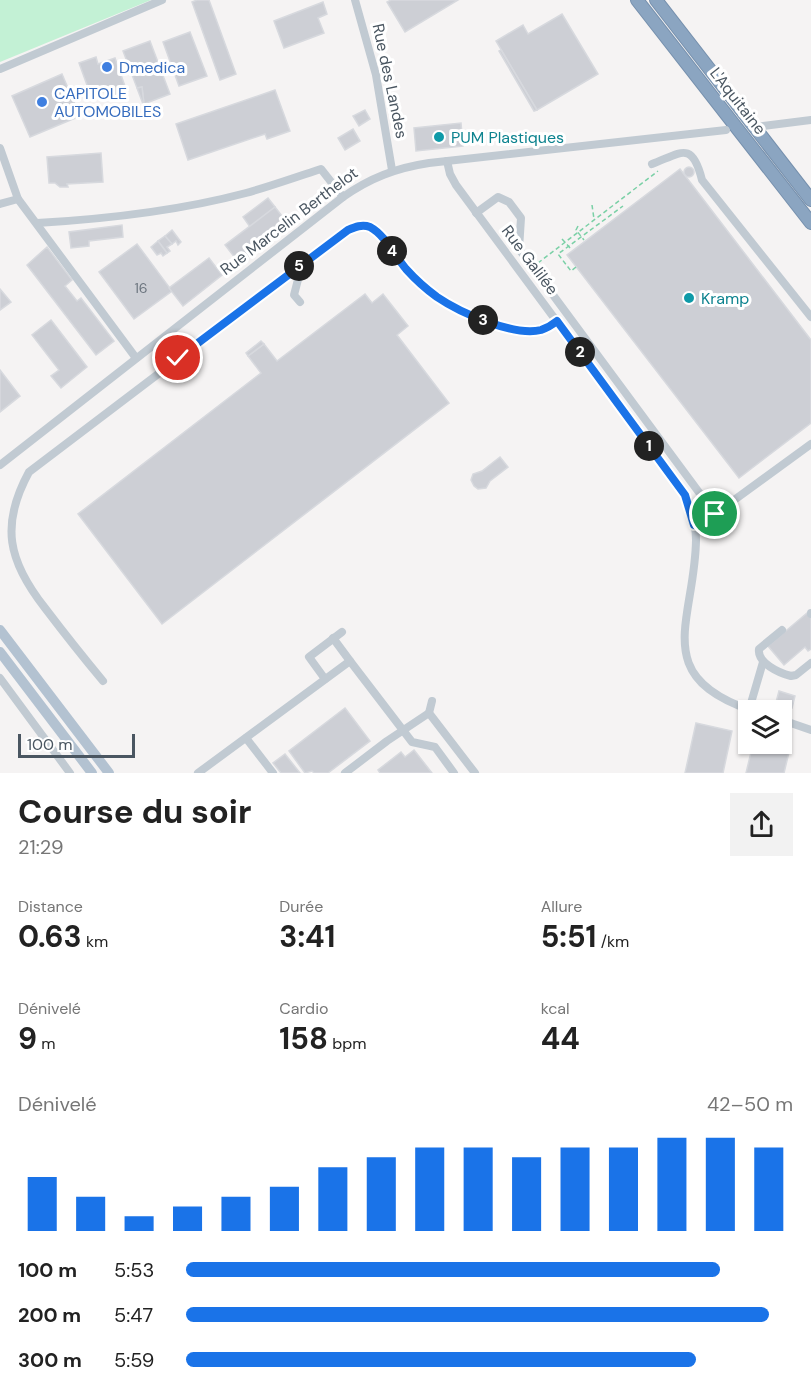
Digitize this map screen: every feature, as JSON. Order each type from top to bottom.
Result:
[{"type":"highway","name":"L'Aquitaine","points":[[638,0],[811,223]]},
{"type":"highway","name":"L'Aquitaine","points":[[656,0],[811,200]]},
{"type":"main road","points":[[0,630],[109,773]]},
{"type":"main road","points":[[0,652],[92,773]]},
{"type":"street","points":[[0,69],[162,0]]},
{"type":"street","name":"Rue des Landes","points":[[355,0],[376,75],[392,170]]},
{"type":"street","points":[[763,126],[811,120]]},
{"type":"street","name":"Rue Marcelin Berthelot","points":[[0,465],[343,197],[371,179],[392,170],[447,161],[726,130]]},
{"type":"street","points":[[0,148],[18,199],[136,358]]},
{"type":"street","points":[[655,167],[674,154],[689,154],[697,159],[702,180],[811,317]]},
{"type":"street","name":"Rue Galilée","points":[[447,161],[452,180],[685,495],[694,525],[695,550],[685,646],[691,670],[698,681],[712,694],[738,705]]},
{"type":"street","points":[[37,223],[105,219],[165,210],[245,193],[321,169],[343,197]]},
{"type":"street","points":[[476,213],[498,197],[509,202],[521,218],[519,249],[715,514]]},
{"type":"street","points":[[0,204],[18,199]]},
{"type":"street","points":[[103,681],[10,560],[5,549],[2,534],[5,505],[11,493],[29,472],[348,230],[357,226],[367,226],[376,231],[421,284],[436,297],[462,311],[504,327],[532,331],[547,328],[557,321]]},
{"type":"street","points":[[300,302],[294,295],[303,264]]},
{"type":"street","points":[[694,525],[715,514],[811,444]]},
{"type":"street","points":[[754,700],[763,662],[758,651],[782,630]]},
{"type":"street","points":[[326,679],[309,657],[342,632]]},
{"type":"street","points":[[333,638],[412,742],[435,747],[454,773]]},
{"type":"street","points":[[200,772],[350,661]]},
{"type":"street","points":[[763,662],[791,676],[796,675],[811,663]]},
{"type":"street","points":[[0,678],[44,735],[46,744],[70,773]]},
{"type":"street","points":[[347,773],[385,739],[404,730],[429,713],[432,701]]},
{"type":"street","points":[[429,713],[475,773]]},
{"type":"street","points":[[792,723],[811,730]]},
{"type":"street","points":[[246,738],[273,773]]},
{"type":"path","points":[[532,267],[594,220],[655,167]]},
{"type":"path","points":[[592,205],[594,220]]},
{"type":"path","points":[[576,267],[571,271],[558,254],[570,248],[623,206]]},
{"type":"path","points":[[578,226],[578,232],[583,238]]},
{"type":"path","points":[[562,238],[570,248]]},
{"type":"green space","points":[[0,0],[151,0],[0,62]]},
{"type":"building","points":[[209,0],[236,74],[220,80],[192,2]]},
{"type":"building","points":[[391,0],[458,0],[405,32],[387,2]]},
{"type":"building","points":[[323,2],[327,14],[318,18],[324,33],[284,48],[274,21]]},
{"type":"building","points":[[562,14],[598,74],[537,110],[496,41],[523,25],[528,34]]},
{"type":"building","points":[[190,32],[207,76],[179,86],[163,42]]},
{"type":"building","points":[[150,41],[170,94],[144,104],[142,87],[137,88],[123,51]]},
{"type":"building","points":[[501,50],[537,110],[534,111],[499,51]]},
{"type":"building","points":[[96,57],[98,64],[115,58],[126,89],[124,89],[125,92],[110,97],[108,90],[91,96],[79,63]]},
{"type":"building","points":[[62,74],[80,116],[30,137],[12,96]]},
{"type":"building","points":[[142,87],[144,104],[137,88]]},
{"type":"building","points":[[275,90],[290,131],[267,139],[265,134],[188,160],[176,124]]},
{"type":"building","points":[[365,110],[370,119],[359,126],[353,116]]},
{"type":"building","name":"PUM Plastiques","points":[[461,123],[463,146],[416,151],[414,128]]},
{"type":"building","points":[[353,129],[360,141],[345,150],[338,138]]},
{"type":"building","points":[[101,153],[103,182],[67,184],[68,187],[49,183],[47,157]]},
{"type":"building","points":[[689,167],[693,168],[693,176],[689,177],[685,176],[684,172],[685,168]]},
{"type":"building","name":"Kramp","points":[[680,169],[811,340],[811,423],[739,478],[567,255]]},
{"type":"building","points":[[268,198],[275,207],[250,227],[243,217]]},
{"type":"building","points":[[275,207],[289,225],[239,263],[225,245]]},
{"type":"building","points":[[122,225],[123,237],[89,241],[89,246],[71,248],[69,232]]},
{"type":"building","points":[[172,230],[181,242],[178,245],[176,241],[172,244],[165,236]]},
{"type":"building","points":[[165,236],[172,244],[167,247],[170,251],[167,253],[158,241]]},
{"type":"building","points":[[158,241],[167,253],[163,256],[161,253],[157,255],[151,247]]},
{"type":"building","points":[[137,244],[172,291],[134,319],[99,272]]},
{"type":"building","points":[[47,247],[72,280],[65,286],[77,301],[81,298],[114,341],[96,355],[27,265]]},
{"type":"building","points":[[209,258],[222,275],[183,306],[169,288]]},
{"type":"building","points":[[0,289],[11,302],[0,310]]},
{"type":"building","points":[[365,294],[372,303],[383,294],[408,326],[397,335],[449,403],[162,624],[78,514],[261,373],[248,356],[264,344],[277,361]]},
{"type":"building","points":[[51,320],[87,367],[61,388],[51,376],[59,370],[32,335]]},
{"type":"building","points":[[261,341],[264,344],[248,356],[246,353]]},
{"type":"building","points":[[0,370],[20,396],[0,412]]},
{"type":"building","points":[[500,457],[508,467],[490,481],[486,488],[478,489],[474,486],[471,480],[473,474],[482,471]]},
{"type":"building","points":[[807,613],[811,618],[811,649],[808,651],[805,647],[784,665],[768,646]]},
{"type":"building","points":[[779,691],[795,696],[792,708],[792,700],[777,700]]},
{"type":"building","points":[[345,708],[370,741],[328,773],[312,771],[305,773],[289,751]]},
{"type":"building","points":[[696,723],[732,731],[723,773],[685,773]]},
{"type":"building","points":[[414,750],[432,773],[380,773],[378,770],[401,752],[405,757]]},
{"type":"building","points":[[285,754],[300,773],[281,773],[273,763]]},
{"type":"building","points":[[751,754],[789,754],[784,773],[746,773]]},
{"type":"place","name":"Dmedica","points":[[107,67]]},
{"type":"place","name":"CAPITOLE AUTOMOBILES","points":[[42,102]]},
{"type":"place","name":"PUM Plastiques","points":[[439,137]]},
{"type":"place","name":"Kramp","points":[[689,298]]},
{"type":"route","points":[[178,358],[348,230],[357,226],[367,226],[376,231],[421,284],[436,297],[462,311],[504,327],[532,331],[547,328],[557,321],[685,495],[694,525],[715,514]]}]
